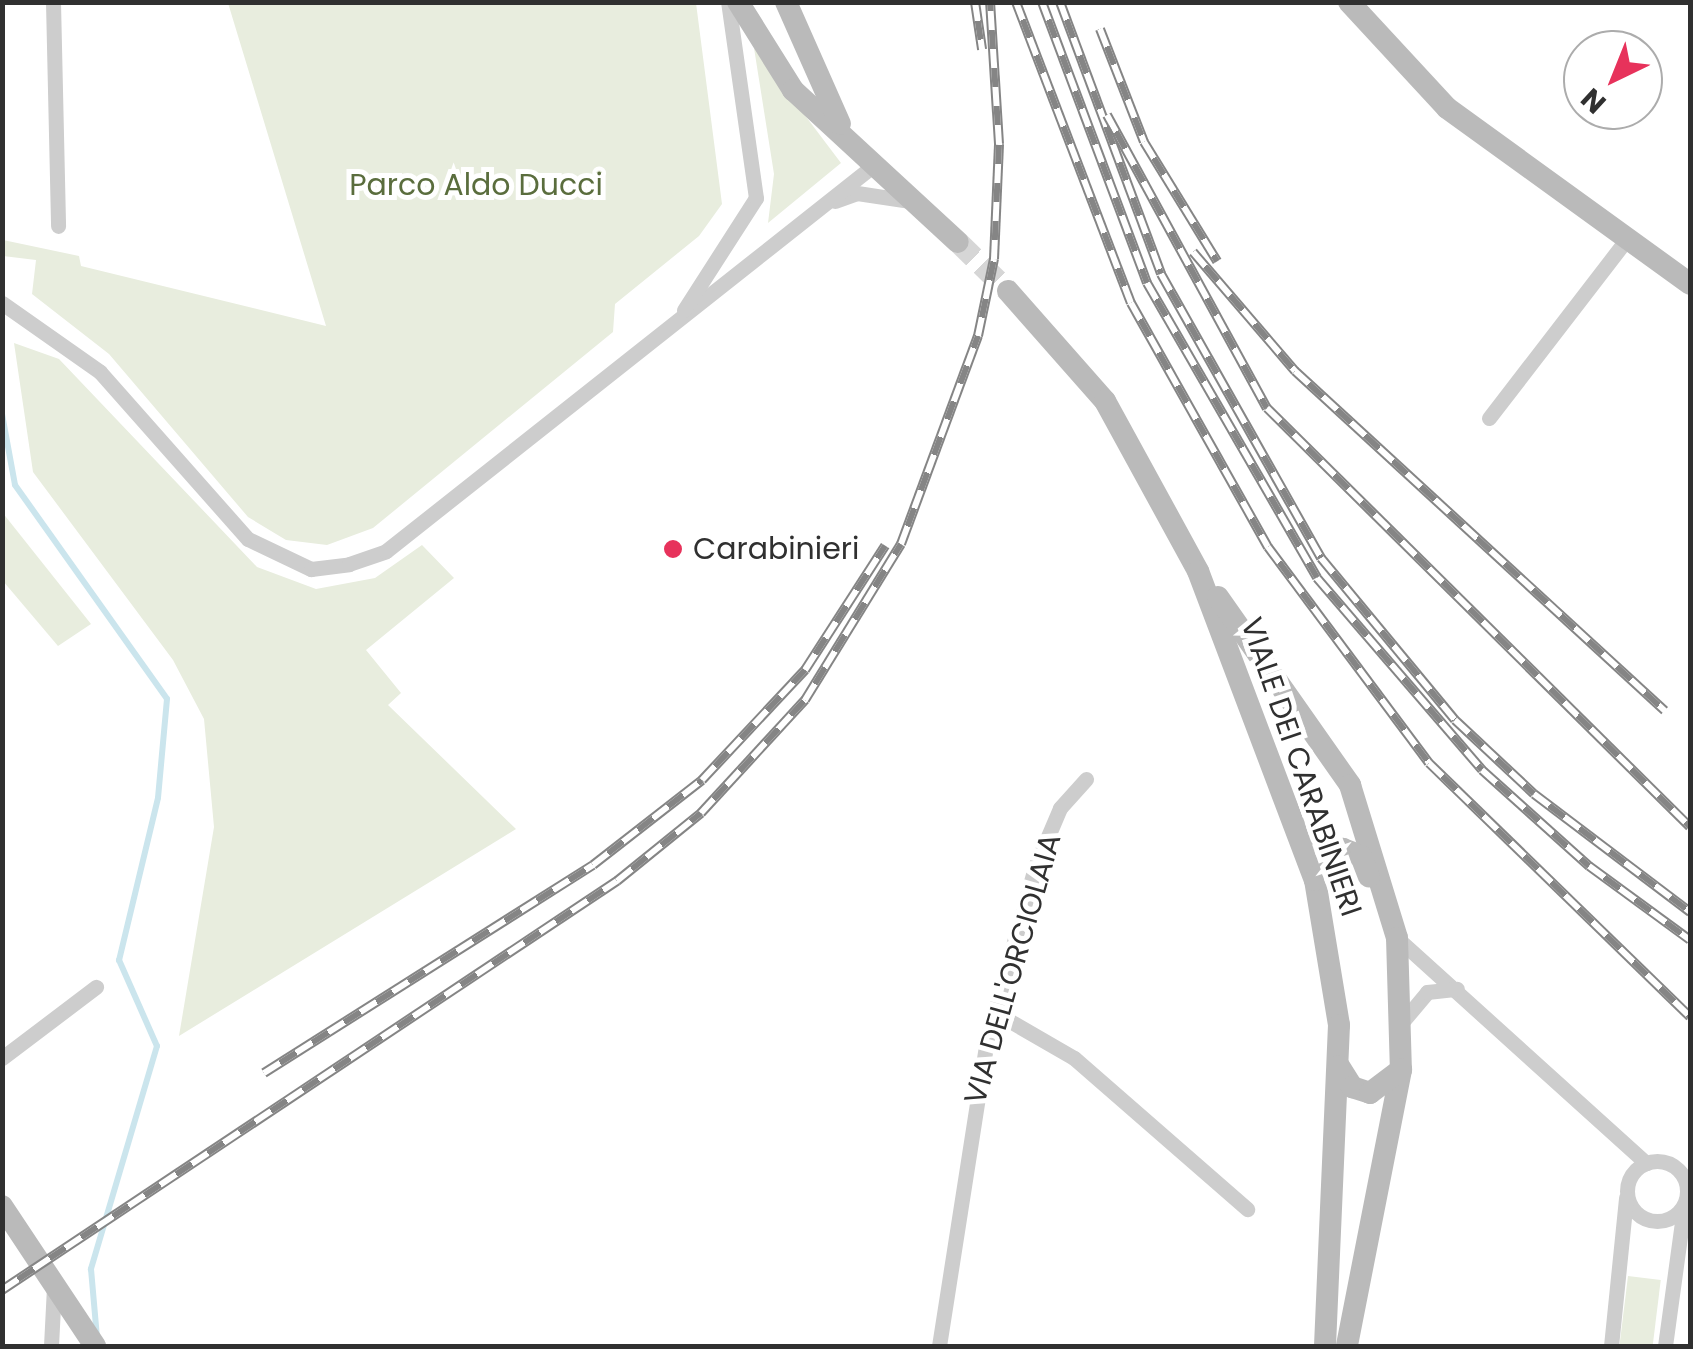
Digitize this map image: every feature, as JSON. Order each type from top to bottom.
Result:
[{"type":"main road","points":[[738,2],[794,90],[958,242]]},
{"type":"main road","points":[[786,2],[850,140]]},
{"type":"main road","points":[[1349,2],[1447,108],[1690,284]]},
{"type":"main road","name":"VIALE DEI CARABINIERI","points":[[1008,291],[1105,401],[1198,571],[1350,785],[1395,931],[1403,1021],[1401,1070],[1350,1314],[1350,1346]]},
{"type":"main road","name":"VIALE DEI CARABINIERI","points":[[1198,571],[1315,880],[1334,953],[1339,1066],[1325,1346]]},
{"type":"main road","points":[[1315,880],[1332,852],[1352,850],[1395,931]]},
{"type":"main road","points":[[1339,1066],[1352,1087],[1370,1093],[1401,1070]]},
{"type":"main road","points":[[6,1219],[95,1346]]},
{"type":"street","points":[[54,2],[58,226]]},
{"type":"street","points":[[682,314],[756,198],[728,2]]},
{"type":"street","points":[[2,303],[100,372],[248,539],[311,569],[386,551],[874,165]]},
{"type":"street","points":[[822,206],[857,193],[913,202]]},
{"type":"street","points":[[1490,418],[1627,239]]},
{"type":"street","name":"VIA DELL'ORCIOLAIA","points":[[938,1346],[974,1091],[1035,867],[1060,808],[1086,779]]},
{"type":"street","points":[[1395,931],[1646,1163],[1679,1170],[1684,1204],[1665,1346]]},
{"type":"street","points":[[2,1058],[96,987]]},
{"type":"street","points":[[1403,1021],[1427,992],[1457,989]]},
{"type":"street","name":"VIA DELL'ORCIOLAIA","points":[[996,1013],[1074,1058],[1247,1209]]},
{"type":"street","points":[[1611,1346],[1627,1194],[1646,1163]]},
{"type":"street","points":[[1627,1194],[1652,1221],[1684,1204]]},
{"type":"street","points":[[52,1346],[54,1286]]},
{"type":"green space","name":"Parco Aldo Ducci","points":[[228,3],[696,3],[722,204],[699,236],[615,304],[613,332],[373,528],[327,545],[286,540],[248,517],[109,354],[32,294],[36,260],[3,256],[3,240],[79,256],[81,266],[326,326]]},
{"type":"green space","points":[[754,48],[841,163],[768,223],[774,174]]},
{"type":"green space","points":[[14,343],[59,359],[257,567],[316,589],[375,578],[422,545],[454,578],[366,650],[401,693],[388,705],[516,829],[179,1036],[214,827],[204,719],[173,660],[33,472]]},
{"type":"green space","points":[[2,512],[91,624],[58,646],[3,581]]},
{"type":"green space","points":[[1628,1276],[1661,1280],[1653,1346],[1619,1346]]},
{"type":"waterway","points":[[2,414],[15,485],[167,699],[158,798],[119,960],[157,1046],[91,1269],[97,1337]]},
{"type":"tunnel","points":[[958,242],[1008,291]]},
{"type":"railway","points":[[975,2],[982,49]]},
{"type":"railway","points":[[2,1290],[617,881],[701,813],[805,700],[901,544],[978,336],[994,259],[999,144],[990,2]]},
{"type":"railway","points":[[1016,2],[1131,303],[1268,547],[1429,763],[1690,1017]]},
{"type":"railway","points":[[1042,2],[1147,283],[1317,578],[1482,770],[1589,866],[1690,940]]},
{"type":"railway","points":[[1060,2],[1161,274],[1321,558],[1455,720],[1534,794],[1690,912]]},
{"type":"railway","points":[[1100,29],[1144,142],[1217,261]]},
{"type":"railway","points":[[1107,115],[1267,408],[1690,827]]},
{"type":"railway","points":[[1193,252],[1295,371],[1665,711]]},
{"type":"railway","points":[[264,1073],[593,865],[702,780],[805,670],[885,546]]},
{"type":"place","name":"Carabinieri","points":[[673,549]]}]
